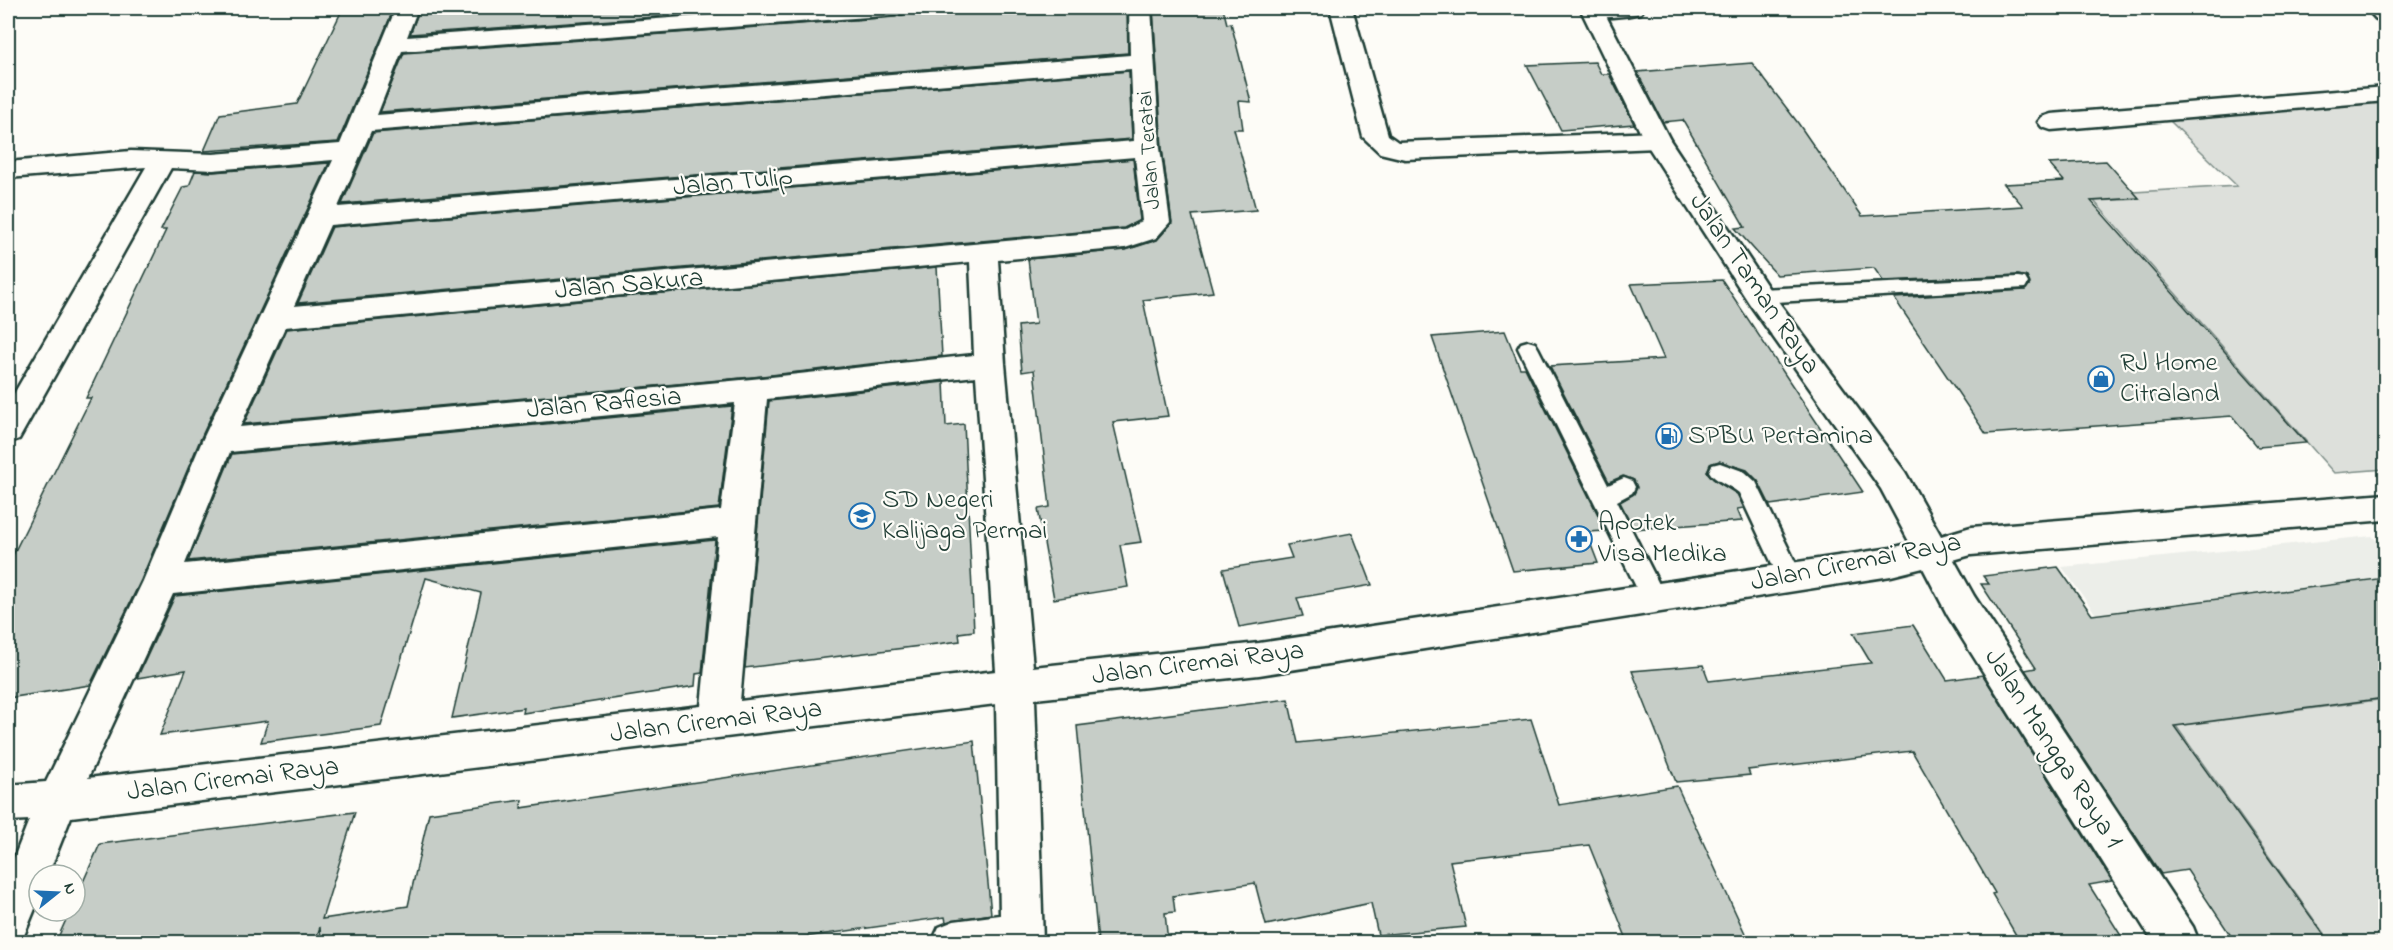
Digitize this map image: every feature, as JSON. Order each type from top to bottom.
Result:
[{"type":"street","points":[[8,923],[58,800],[161,581],[218,441],[355,137],[407,8]]},
{"type":"street","points":[[391,45],[895,8]]},
{"type":"street","name":"Jalan Teratai","points":[[984,253],[1125,239],[1141,235],[1150,230],[1156,222],[1147,148],[1140,8]]},
{"type":"street","points":[[1341,8],[1376,137],[1383,146],[1390,150],[1405,152],[1657,140]]},
{"type":"street","points":[[1591,9],[1633,8]]},
{"type":"street","points":[[2377,8],[2385,16]]},
{"type":"street","name":"Jalan Taman Raya","points":[[1591,9],[1657,140],[1759,296],[1893,481],[1932,552]]},
{"type":"street","points":[[8,170],[96,161],[213,162],[355,137],[1144,61]]},
{"type":"street","points":[[2051,122],[2385,94]]},
{"type":"street","name":"Jalan Tulip","points":[[319,217],[1147,148]]},
{"type":"street","points":[[8,431],[163,160]]},
{"type":"street","points":[[954,942],[1022,938],[1016,685],[990,364],[984,253]]},
{"type":"street","name":"Jalan Sakura","points":[[274,318],[984,253]]},
{"type":"street","name":"Jalan Raflesia","points":[[218,441],[752,390],[990,364]]},
{"type":"street","points":[[719,722],[737,522],[752,390]]},
{"type":"street","name":"Jalan Ciremai Raya","points":[[8,802],[58,800],[1016,685],[1259,659],[1891,562],[1971,542],[2385,507]]},
{"type":"street","points":[[161,581],[737,522]]},
{"type":"street","name":"Jalan Mangga Raya 1","points":[[1932,552],[1961,606],[2178,942]]},
{"type":"lane","points":[[1759,296],[2018,283]]},
{"type":"lane","points":[[1528,348],[1615,492],[1605,504],[1654,598]]},
{"type":"lane","points":[[1720,471],[1737,478],[1748,488],[1791,578]]},
{"type":"shaded area","points":[[2385,99],[2385,469],[2334,473],[2094,201],[2140,199],[2134,192],[2237,186],[2166,117]]},
{"type":"shaded area","points":[[2372,536],[2377,541],[2385,541],[2385,698],[2176,726],[2062,567]]},
{"type":"shaded area","points":[[2385,699],[2385,942],[2330,942],[2176,726]]},
{"type":"building","points":[[343,8],[394,8],[338,142],[204,151],[220,114],[297,104]]},
{"type":"building","points":[[420,8],[784,8],[410,34]]},
{"type":"building","points":[[908,8],[1127,8],[1128,53],[380,112],[404,53],[895,17],[905,14]]},
{"type":"building","points":[[1153,8],[1223,8],[1227,24],[1231,23],[1251,102],[1239,101],[1243,129],[1234,129],[1256,210],[1192,215],[1213,292],[1143,300],[1168,416],[1113,422],[1141,542],[1120,545],[1128,587],[1054,599],[1038,509],[1050,507],[1034,370],[1022,372],[1018,326],[1036,324],[1028,259],[1126,250],[1157,240],[1172,223],[1162,148]]},
{"type":"building","points":[[1595,62],[1601,74],[1609,74],[1634,124],[1561,130],[1527,65]]},
{"type":"building","points":[[1752,63],[1798,123],[1862,216],[2023,206],[2004,184],[2064,181],[2049,164],[2106,161],[2139,198],[2091,201],[2306,443],[2258,447],[2232,416],[1986,434],[1894,298],[2025,290],[2030,284],[2027,277],[2018,275],[1883,281],[1874,268],[1777,275],[1735,228],[1745,227],[1683,120],[1663,122],[1637,72]]},
{"type":"building","points":[[1129,71],[1132,139],[342,204],[373,133]]},
{"type":"building","points":[[1133,159],[1140,220],[1124,228],[298,303],[332,227]]},
{"type":"building","points":[[329,163],[200,440],[141,580],[90,685],[8,698],[8,565],[91,398],[86,398],[166,230],[161,230],[183,187],[189,186],[195,171],[213,172]]},
{"type":"building","points":[[937,267],[942,356],[752,377],[244,424],[287,329]]},
{"type":"building","points":[[1722,280],[1863,492],[1770,505],[1758,481],[1747,470],[1719,461],[1710,464],[1707,472],[1713,479],[1737,494],[1744,508],[1737,509],[1742,521],[1634,529],[1620,502],[1634,494],[1637,488],[1634,480],[1623,476],[1609,482],[1550,366],[1664,359],[1631,284]]},
{"type":"building","points":[[1505,331],[1520,368],[1525,368],[1606,531],[1586,532],[1598,563],[1513,571],[1432,337]]},
{"type":"building","name":"SD Negeri Kalijaga Permai","points":[[944,382],[946,426],[964,424],[974,631],[959,633],[960,641],[745,668],[769,401]]},
{"type":"building","points":[[732,406],[719,508],[188,561],[232,454]]},
{"type":"building","points":[[1352,533],[1372,585],[1297,598],[1303,616],[1239,627],[1223,569],[1292,558],[1287,545]]},
{"type":"building","points":[[715,540],[702,673],[696,674],[695,686],[523,713],[524,708],[452,718],[481,593],[426,578],[381,726],[261,742],[268,721],[160,735],[186,670],[137,678],[175,596]]},
{"type":"building","points":[[2058,567],[2092,615],[2385,578],[2385,698],[2174,726],[2329,942],[2235,942],[2187,870],[2161,874],[2025,670],[2036,668],[1981,584],[1989,584],[1983,576]]},
{"type":"building","points":[[1913,625],[1947,680],[1983,675],[2112,881],[2089,885],[2125,942],[2020,942],[1992,894],[1995,893],[1912,751],[1748,770],[1750,775],[1676,782],[1632,671],[1703,665],[1709,681],[1871,663],[1853,633]]},
{"type":"building","points":[[1288,699],[1298,743],[1531,719],[1559,805],[1677,786],[1749,942],[1628,942],[1589,845],[1450,861],[1466,927],[1378,935],[1371,903],[1266,925],[1255,883],[1173,896],[1175,912],[1165,913],[1168,942],[1098,942],[1077,726]]},
{"type":"building","points":[[974,741],[991,914],[946,922],[945,917],[770,942],[321,942],[320,927],[315,942],[56,942],[65,923],[87,923],[87,873],[100,844],[355,812],[322,919],[408,906],[429,813],[522,800],[521,808]]},
{"type":"place","name":"RJ Home Citraland","points":[[2101,379]]},
{"type":"place","name":"SPBU Pertamina","points":[[1669,436]]},
{"type":"place","name":"SD Negeri Kalijaga Permai","points":[[862,516]]},
{"type":"place","name":"Apotek Visa Medika","points":[[1579,539]]}]
